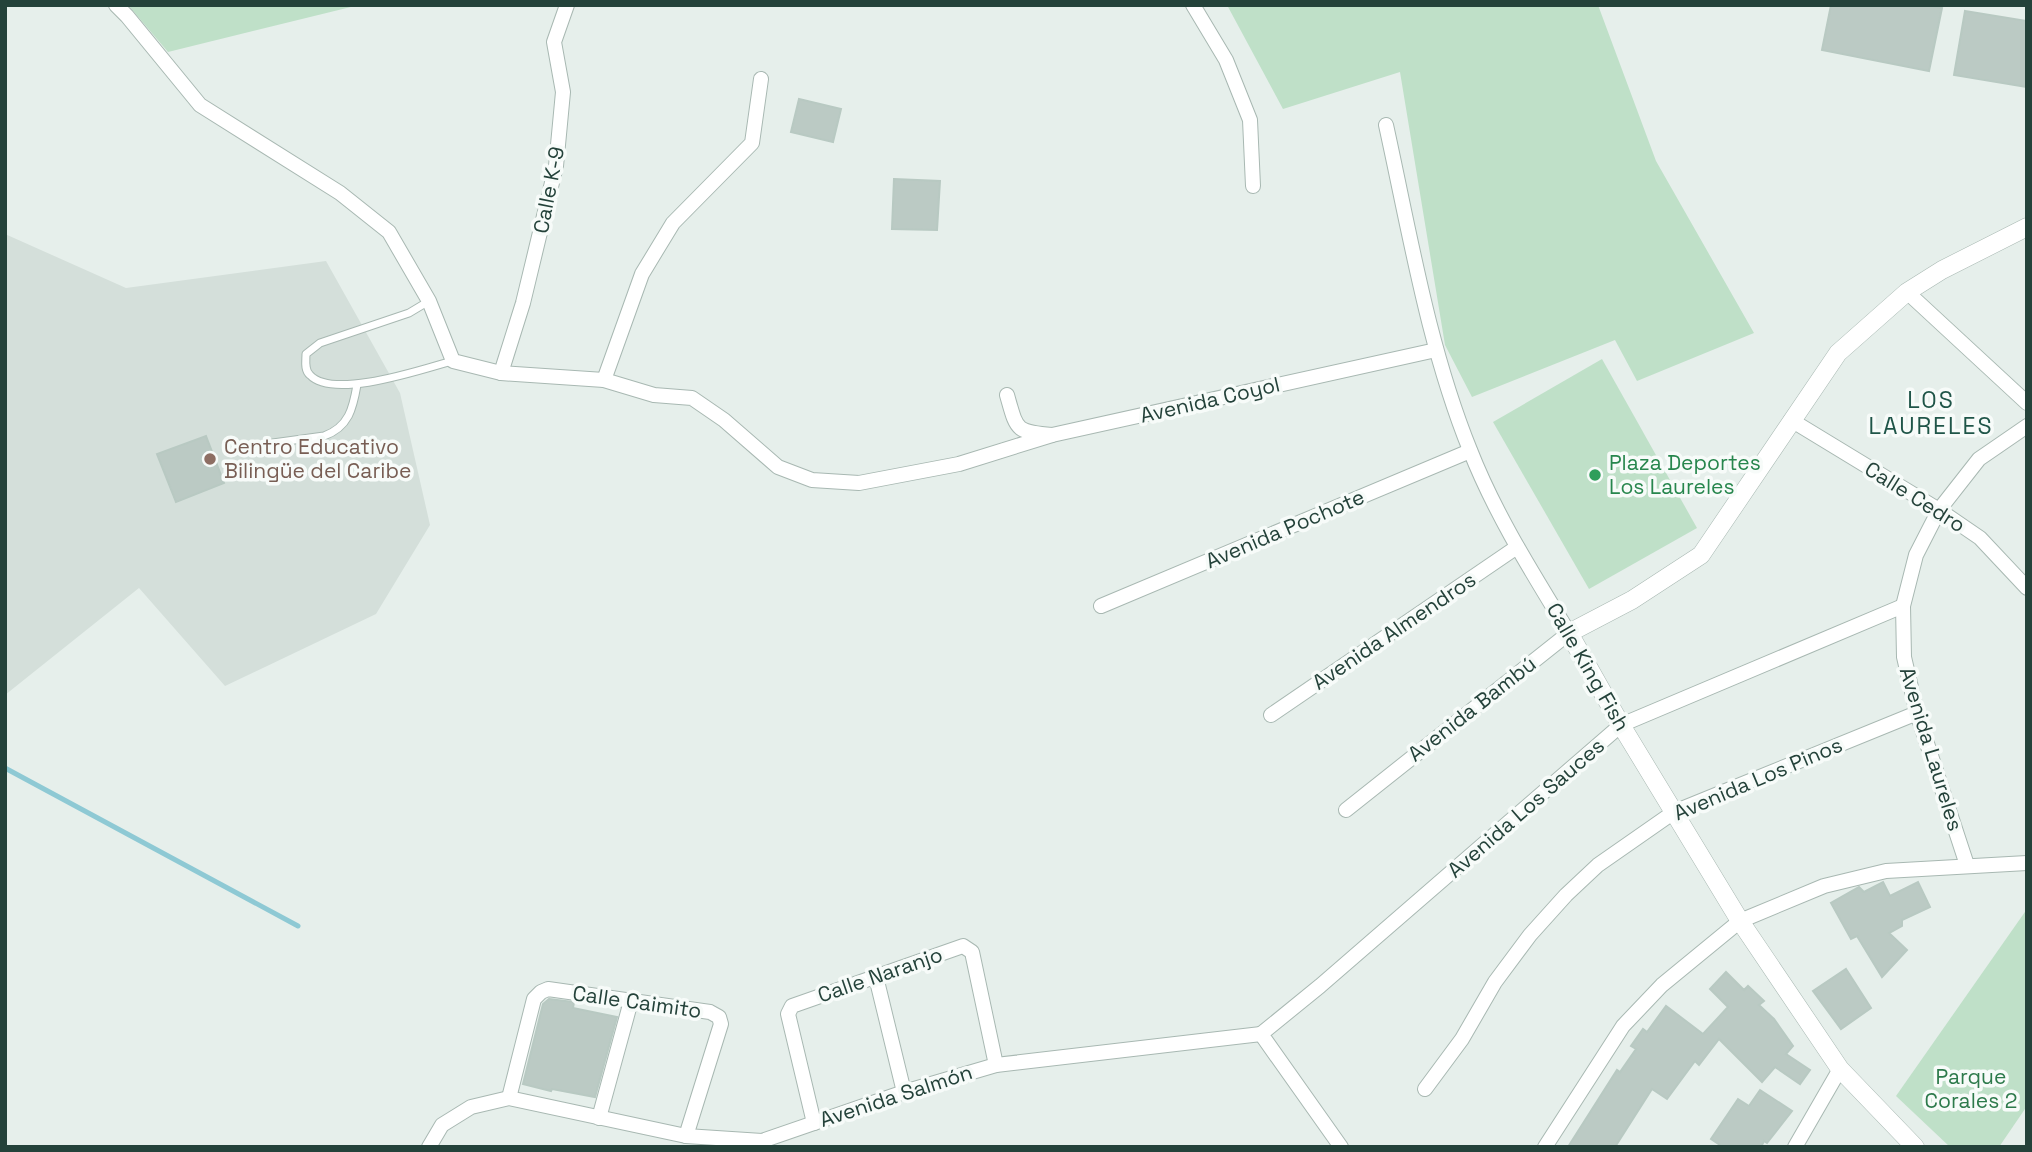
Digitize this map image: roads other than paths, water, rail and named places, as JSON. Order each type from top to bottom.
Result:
[{"type":"street","points":[[116,5],[200,105],[340,193],[389,232],[429,301],[453,361],[501,373],[604,380],[654,395],[692,398],[724,420],[778,467],[812,480],[859,483],[934,469],[959,464],[1052,435]]},
{"type":"street","name":"Calle K-9","points":[[501,373],[523,303],[556,166],[563,92],[554,42],[567,5]]},
{"type":"street","points":[[1193,5],[1226,60],[1250,120],[1253,186]]},
{"type":"street","points":[[604,380],[642,274],[673,223],[752,143],[761,79]]},
{"type":"street","name":"Calle King Fish","points":[[1386,125],[1436,350],[1470,451],[1517,547],[1740,921],[1840,1069],[1915,1147]]},
{"type":"street","name":"Avenida Bambú","points":[[1346,810],[1569,633],[1632,600],[1701,555],[1838,353],[1908,292],[1942,270],[2027,227]]},
{"type":"street","points":[[1908,292],[2027,403]]},
{"type":"street","name":"Avenida Coyol","points":[[1007,395],[1015,424],[1026,433],[1052,435],[1436,350]]},
{"type":"street","name":"Calle Cedro","points":[[1791,420],[1980,538],[2027,588]]},
{"type":"street","name":"Avenida Laureles","points":[[1967,865],[1917,713],[1904,657],[1903,606],[1916,555],[1939,510],[1979,459],[2027,426]]},
{"type":"street","name":"Avenida Pochote","points":[[1101,606],[1470,451]]},
{"type":"street","name":"Avenida Almendros","points":[[1271,715],[1517,547]]},
{"type":"street","name":"Avenida Los Sauces","points":[[1261,1034],[1320,986],[1621,724],[1903,606]]},
{"type":"street","name":"Avenida Los Pinos","points":[[1425,1089],[1462,1039],[1495,982],[1530,935],[1566,895],[1598,866],[1674,812],[1917,713]]},
{"type":"street","points":[[1545,1147],[1623,1026],[1662,985],[1740,921],[1824,886],[1886,871],[2027,863]]},
{"type":"street","name":"Calle Naranjo","points":[[814,1123],[789,1009],[963,946],[972,952],[996,1065]]},
{"type":"street","points":[[876,976],[904,1092]]},
{"type":"street","name":"Calle Caimito","points":[[509,1098],[534,999],[548,989],[710,1012],[719,1017],[721,1024],[686,1136]]},
{"type":"street","points":[[599,1118],[631,1001]]},
{"type":"street","points":[[1261,1034],[1341,1147]]},
{"type":"street","name":"Avenida Salmón","points":[[429,1147],[442,1125],[471,1107],[509,1098],[686,1136],[762,1141],[904,1092],[996,1065],[1261,1034]]},
{"type":"street","points":[[1795,1147],[1840,1069]]},
{"type":"lane","points":[[429,301],[409,313],[320,343],[306,354],[306,370],[326,383],[357,385],[453,361]]},
{"type":"lane","points":[[243,447],[324,436],[335,432],[349,416],[357,385]]},
{"type":"waterway","points":[[5,768],[298,926]]},
{"type":"place","name":"Centro Educativo Bilingüe del Caribe","points":[[210,459]]},
{"type":"place","name":"Plaza Deportes Los Laureles","points":[[1595,475]]},
{"type":"district","name":"LOS LAURELES","points":[[1931,413]]},
{"type":"park label","name":"Parque Corales 2","points":[[1971,1089]]}]
